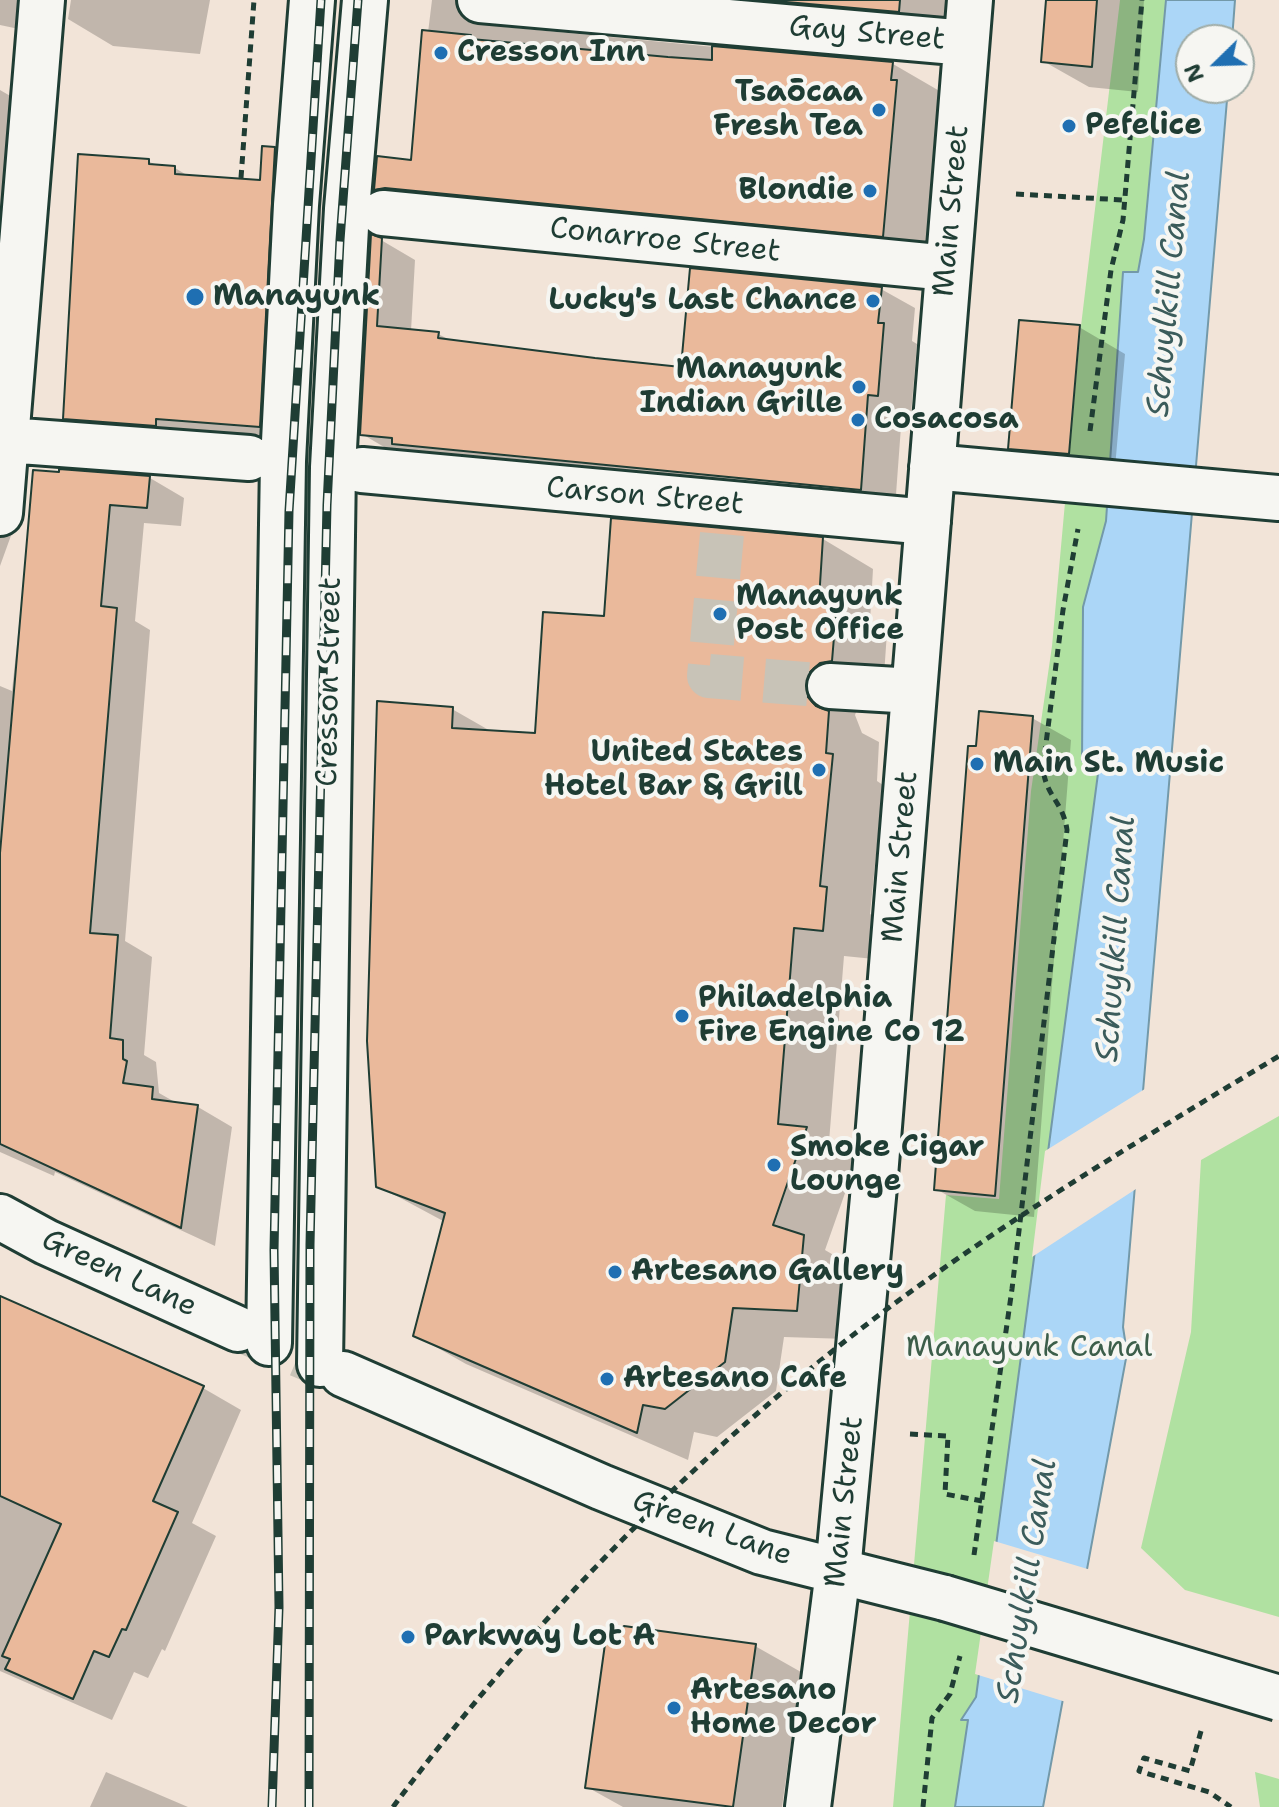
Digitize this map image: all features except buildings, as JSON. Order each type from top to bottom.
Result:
[{"type":"street","points":[[0,513],[7,440],[18,55],[42,0]]},
{"type":"street","name":"Cresson Street","points":[[254,1336],[283,461],[296,205],[312,0]]},
{"type":"street","name":"Cresson Street","points":[[332,1369],[333,467],[347,209],[365,0]]},
{"type":"street","name":"Gay Street","points":[[480,0],[682,9],[966,43]]},
{"type":"street","name":"Main Street","points":[[808,1807],[850,1474],[970,0]]},
{"type":"street","name":"Conarroe Street","points":[[383,213],[948,268]]},
{"type":"street","points":[[7,440],[249,458]]},
{"type":"street","points":[[932,467],[1279,498]]},
{"type":"street","name":"Carson Street","points":[[362,470],[723,519],[928,522]]},
{"type":"street","points":[[830,686],[914,691]]},
{"type":"street","name":"Green Lane","points":[[0,1217],[46,1242],[254,1336]]},
{"type":"street","name":"Green Lane","points":[[332,1369],[762,1552],[945,1598],[1279,1698]]},
{"type":"path","points":[[241,178],[254,0]]},
{"type":"path","points":[[973,1559],[1012,1289],[1067,830],[1064,813],[1044,787],[1043,767],[1088,483],[1124,200],[1142,0]]},
{"type":"path","points":[[1016,194],[1124,200]]},
{"type":"path","points":[[393,1807],[484,1690],[570,1592],[667,1495],[775,1399],[879,1316],[980,1243],[1118,1152],[1279,1056]]},
{"type":"path","points":[[910,1434],[948,1436],[945,1494],[982,1501]]},
{"type":"path","points":[[923,1807],[932,1718],[953,1685],[961,1647]]},
{"type":"path","points":[[1201,1731],[1190,1771],[1144,1758],[1139,1771],[1209,1792],[1231,1807]]},
{"type":"green space","name":"Manayunk Canal","points":[[1120,0],[1235,0],[1233,24],[1175,24],[1175,104],[1227,104],[1123,1327],[1127,1353],[1043,1807],[893,1807],[946,1195],[999,1199],[1031,791],[1052,646],[1081,326]]},
{"type":"green space","points":[[1279,1116],[1279,1617],[1185,1590],[1141,1548],[1191,1332],[1201,1160]]},
{"type":"green space","points":[[1255,1772],[1279,1779],[1279,1807],[1260,1807]]},
{"type":"water","name":"Schuylkill Canal","points":[[1166,0],[1235,0],[1233,24],[1175,24],[1175,104],[1227,104],[1123,1327],[1127,1353],[1043,1807],[955,1807],[968,1720],[961,1720],[976,1697],[1099,766],[1082,761],[1083,607],[1106,521],[1123,272],[1138,272],[1144,239]]},
{"type":"pier","points":[[1148,1087],[1139,1187],[1032,1257],[1045,1151]]},
{"type":"pier","points":[[994,1541],[1091,1570],[1066,1702],[975,1674]]},
{"type":"tunnel","points":[[722,534],[709,676],[830,686]]},
{"type":"tunnel","points":[[238,1329],[343,1374]]},
{"type":"railway","points":[[272,1807],[279,1607],[274,1250],[289,511],[321,0]]},
{"type":"railway","points":[[309,1807],[310,1244],[327,505],[340,240],[358,0]]},
{"type":"place","name":"Cresson Inn","points":[[441,53]]},
{"type":"place","name":"Tsaōcaa Fresh Tea","points":[[879,110]]},
{"type":"place","name":"Pefelice","points":[[1069,126]]},
{"type":"place","name":"Blondie","points":[[870,191]]},
{"type":"place","name":"Manayunk","points":[[195,297]]},
{"type":"place","name":"Lucky's Last Chance","points":[[873,301]]},
{"type":"place","name":"Manayunk Indian Grille","points":[[859,387]]},
{"type":"place","name":"Cosacosa","points":[[858,420]]},
{"type":"place","name":"Manayunk Post Office","points":[[720,614]]},
{"type":"place","name":"Main St. Music","points":[[977,764]]},
{"type":"place","name":"United States Hotel Bar & Grill","points":[[819,770]]},
{"type":"place","name":"Philadelphia Fire Engine Co 12","points":[[682,1016]]},
{"type":"place","name":"Smoke Cigar Lounge","points":[[774,1165]]},
{"type":"place","name":"Artesano Gallery","points":[[615,1272]]},
{"type":"place","name":"Artesano Cafe","points":[[607,1379]]},
{"type":"place","name":"Parkway Lot A","points":[[408,1637]]},
{"type":"place","name":"Artesano Home Decor","points":[[674,1708]]}]
